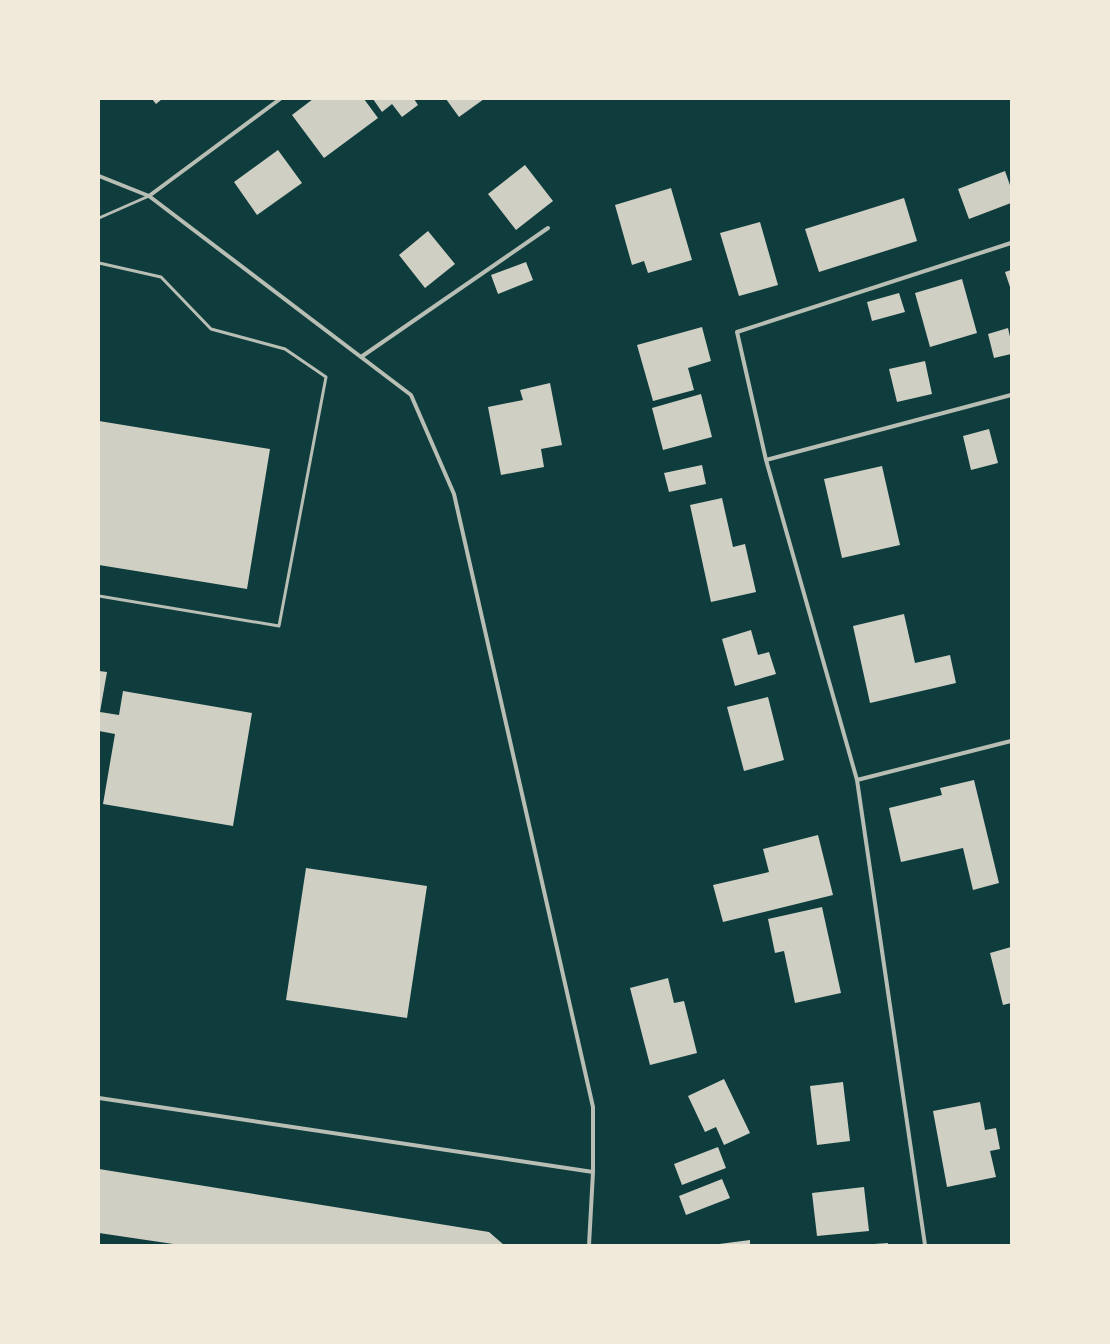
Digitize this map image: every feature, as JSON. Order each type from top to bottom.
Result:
[{"type":"street","points":[[149,196],[280,99]]},
{"type":"street","points":[[99,176],[149,196],[410,395],[454,494],[593,1107],[593,1172],[589,1245]]},
{"type":"street","points":[[360,357],[548,228]]},
{"type":"street","points":[[924,1245],[857,780],[766,460],[737,332],[1011,243]]},
{"type":"street","points":[[766,460],[1011,395]]},
{"type":"street","points":[[857,780],[1011,741]]},
{"type":"street","points":[[99,1098],[593,1172]]},
{"type":"lane","points":[[99,218],[149,196]]},
{"type":"lane","points":[[99,263],[161,277],[211,329],[285,349],[326,377],[279,626],[99,596]]},
{"type":"building","points":[[152,99],[162,99],[156,104]]},
{"type":"building","points":[[313,99],[364,99],[378,118],[324,158],[292,115]]},
{"type":"building","points":[[373,99],[414,99],[418,105],[402,117],[392,104],[382,112]]},
{"type":"building","points":[[446,99],[484,99],[459,117]]},
{"type":"building","points":[[278,150],[302,183],[257,215],[234,182]]},
{"type":"building","points":[[525,165],[553,201],[516,230],[488,194]]},
{"type":"building","points":[[1005,171],[1011,188],[1011,203],[969,219],[958,189]]},
{"type":"building","points":[[671,188],[692,260],[648,273],[644,261],[632,265],[615,205]]},
{"type":"building","points":[[904,198],[917,241],[819,272],[805,229]]},
{"type":"building","points":[[760,222],[778,285],[739,296],[720,233]]},
{"type":"building","points":[[428,231],[455,264],[425,288],[399,255]]},
{"type":"building","points":[[526,262],[533,280],[498,294],[491,275]]},
{"type":"building","points":[[1011,270],[1011,290],[1005,272]]},
{"type":"building","points":[[962,279],[977,333],[930,347],[915,293]]},
{"type":"building","points":[[899,293],[905,312],[872,321],[867,302]]},
{"type":"building","points":[[702,327],[711,361],[688,368],[694,390],[653,401],[637,345]]},
{"type":"building","points":[[1008,328],[1011,341],[1011,354],[994,358],[988,334]]},
{"type":"building","points":[[925,361],[932,394],[897,402],[889,369]]},
{"type":"building","points":[[550,383],[562,445],[541,449],[544,467],[501,475],[488,407],[523,400],[520,390]]},
{"type":"building","points":[[701,394],[712,437],[663,450],[652,408]]},
{"type":"building","points":[[99,421],[270,449],[247,589],[99,565]]},
{"type":"building","points":[[989,429],[998,463],[971,470],[963,436]]},
{"type":"building","points":[[702,465],[706,484],[669,492],[664,473]]},
{"type":"building","points":[[882,466],[900,545],[842,558],[824,479]]},
{"type":"building","points":[[722,498],[733,547],[745,544],[756,592],[711,602],[690,505]]},
{"type":"building","points":[[904,614],[915,663],[950,655],[956,683],[870,703],[853,626]]},
{"type":"building","points":[[751,630],[758,655],[769,652],[776,674],[735,686],[722,639]]},
{"type":"building","points":[[99,671],[107,672],[100,712],[119,715],[123,691],[252,713],[233,826],[103,804],[115,734],[99,731]]},
{"type":"building","points":[[768,697],[784,760],[744,771],[727,707]]},
{"type":"building","points":[[974,780],[999,883],[973,890],[963,848],[901,862],[889,808],[942,795],[940,788]]},
{"type":"building","points":[[818,835],[833,895],[723,922],[713,885],[769,872],[763,849]]},
{"type":"building","points":[[306,868],[427,886],[407,1018],[286,1000]]},
{"type":"building","points":[[822,907],[841,993],[795,1003],[784,951],[775,953],[768,919]]},
{"type":"building","points":[[1011,947],[1011,1003],[1003,1005],[990,953]]},
{"type":"building","points":[[668,978],[674,1003],[684,1001],[697,1053],[650,1065],[630,988]]},
{"type":"building","points":[[724,1079],[750,1133],[724,1145],[716,1127],[705,1132],[688,1096]]},
{"type":"building","points":[[843,1082],[850,1141],[817,1145],[810,1086]]},
{"type":"building","points":[[980,1102],[985,1130],[996,1128],[1000,1149],[990,1151],[996,1177],[947,1187],[933,1111]]},
{"type":"building","points":[[718,1147],[726,1168],[682,1185],[674,1164]]},
{"type":"building","points":[[99,1169],[489,1232],[504,1245],[180,1245],[99,1233]]},
{"type":"building","points":[[722,1179],[730,1198],[686,1215],[679,1196]]},
{"type":"building","points":[[864,1187],[869,1231],[817,1236],[812,1193]]},
{"type":"building","points":[[750,1240],[750,1245],[719,1245],[719,1244]]},
{"type":"building","points":[[888,1243],[888,1245],[874,1245],[874,1244]]}]
